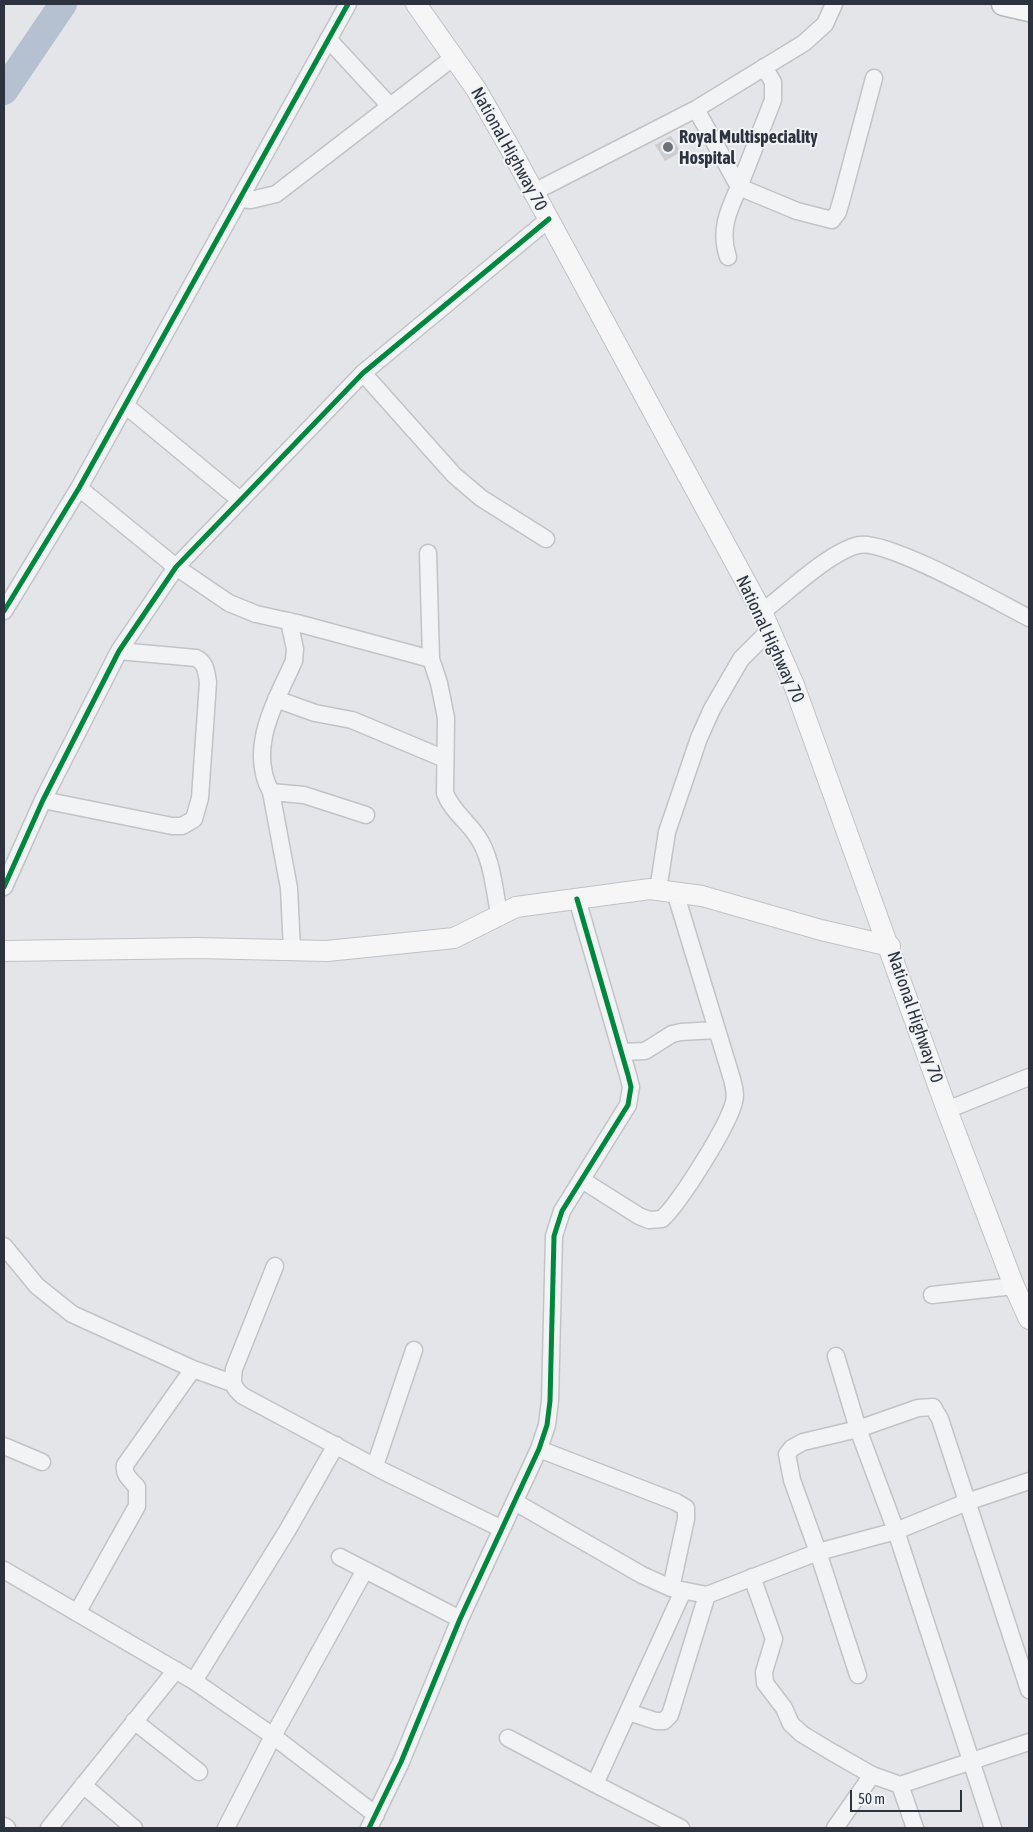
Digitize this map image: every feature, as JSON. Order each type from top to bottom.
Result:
[{"type":"highway","points":[[1003,4],[1029,10]]},
{"type":"main road","name":"National Highway 70","points":[[416,4],[476,89],[766,621],[794,686],[890,946],[947,1110],[1014,1286],[1029,1319]]},
{"type":"main road","points":[[4,951],[135,948],[328,951],[454,938],[499,913],[529,904],[627,891],[667,891],[702,896],[821,930],[890,946]]},
{"type":"street","points":[[4,611],[79,488],[348,4]]},
{"type":"street","points":[[532,192],[696,109],[764,67],[815,34],[825,24],[834,4]]},
{"type":"street","points":[[328,39],[390,106]]},
{"type":"street","points":[[239,199],[251,200],[276,194],[454,57]]},
{"type":"street","points":[[728,257],[723,244],[726,216],[774,100],[773,82],[764,67]]},
{"type":"street","points":[[696,109],[739,187],[797,211],[832,220],[842,198],[874,78]]},
{"type":"street","points":[[4,888],[43,800],[119,651],[176,566],[363,372],[549,220]]},
{"type":"street","points":[[363,372],[454,475],[481,498],[546,539]]},
{"type":"street","points":[[125,405],[240,500]]},
{"type":"street","points":[[79,488],[176,566],[229,602],[256,614],[290,621],[431,659]]},
{"type":"street","points":[[582,1180],[649,1220],[657,1221],[666,1215],[700,1166],[730,1114],[735,1100],[732,1079],[717,1030],[667,891],[668,832],[699,738],[712,710],[740,659],[766,621],[827,561],[846,550],[868,544],[901,554],[1029,618]]},
{"type":"street","points":[[428,553],[431,659],[439,683],[446,718],[445,793],[448,801],[478,837],[483,846],[492,875],[499,913]]},
{"type":"street","points":[[290,621],[295,654],[264,731],[261,746],[263,774],[270,792],[289,888],[292,950]]},
{"type":"street","points":[[43,800],[172,826],[188,824],[197,812],[200,798],[208,682],[206,668],[202,661],[196,658],[119,651]]},
{"type":"street","points":[[276,699],[315,713],[352,720],[445,760]]},
{"type":"street","points":[[270,792],[294,793],[366,815]]},
{"type":"street","points":[[4,1570],[194,1681],[273,1736],[372,1822],[401,1762],[460,1619],[539,1450],[547,1425],[550,1401],[554,1236],[562,1211],[628,1105],[631,1087],[577,899]]},
{"type":"street","points":[[622,1052],[645,1051],[672,1034],[717,1030]]},
{"type":"street","points":[[947,1110],[1029,1077]]},
{"type":"street","points":[[4,1246],[37,1286],[72,1314],[193,1369],[232,1383]]},
{"type":"street","points":[[275,1266],[234,1369],[232,1383],[235,1390],[375,1466],[502,1529]]},
{"type":"street","points":[[932,1295],[1014,1286]]},
{"type":"street","points":[[375,1466],[414,1350]]},
{"type":"street","points":[[836,1356],[858,1430],[896,1532],[993,1828]]},
{"type":"street","points":[[77,1613],[137,1506],[137,1487],[126,1475],[125,1465],[193,1369]]},
{"type":"street","points":[[858,1675],[818,1552],[792,1480],[787,1454],[792,1448],[803,1442],[858,1430],[918,1408],[933,1407],[936,1409],[1029,1690]]},
{"type":"street","points":[[194,1681],[287,1531],[336,1445]]},
{"type":"street","points":[[4,1446],[42,1462]]},
{"type":"street","points":[[539,1450],[676,1502],[686,1508],[677,1590],[628,1712],[595,1784]]},
{"type":"street","points":[[515,1502],[642,1575],[677,1590],[706,1595],[818,1552],[896,1532],[967,1502],[1029,1481]]},
{"type":"street","points":[[340,1557],[460,1619]]},
{"type":"street","points":[[226,1828],[273,1736],[364,1570]]},
{"type":"street","points":[[752,1577],[774,1639],[764,1672],[765,1682],[784,1708],[791,1724],[802,1734],[872,1775],[900,1785],[971,1763],[1029,1742]]},
{"type":"street","points":[[628,1712],[656,1721],[664,1721],[670,1715],[706,1595]]},
{"type":"street","points":[[49,1828],[176,1670]]},
{"type":"street","points":[[134,1721],[198,1772]]},
{"type":"street","points":[[508,1738],[680,1828]]},
{"type":"street","points":[[835,1828],[872,1775]]},
{"type":"street","points":[[83,1785],[134,1828]]},
{"type":"street","points":[[900,1785],[915,1828]]},
{"type":"building","points":[[671,136],[681,152],[665,161],[655,145]]},
{"type":"waterway","points":[[4,91],[63,4]]},
{"type":"cycle path","points":[[4,611],[79,488],[348,4]]},
{"type":"cycle path","points":[[4,887],[43,800],[119,651],[176,567],[363,373],[549,219]]},
{"type":"cycle path","points":[[369,1828],[401,1762],[460,1619],[539,1449],[547,1425],[550,1401],[554,1236],[562,1211],[628,1105],[631,1087],[577,899]]},
{"type":"place","name":"Royal Multispeciality Hospital","points":[[668,147]]}]
